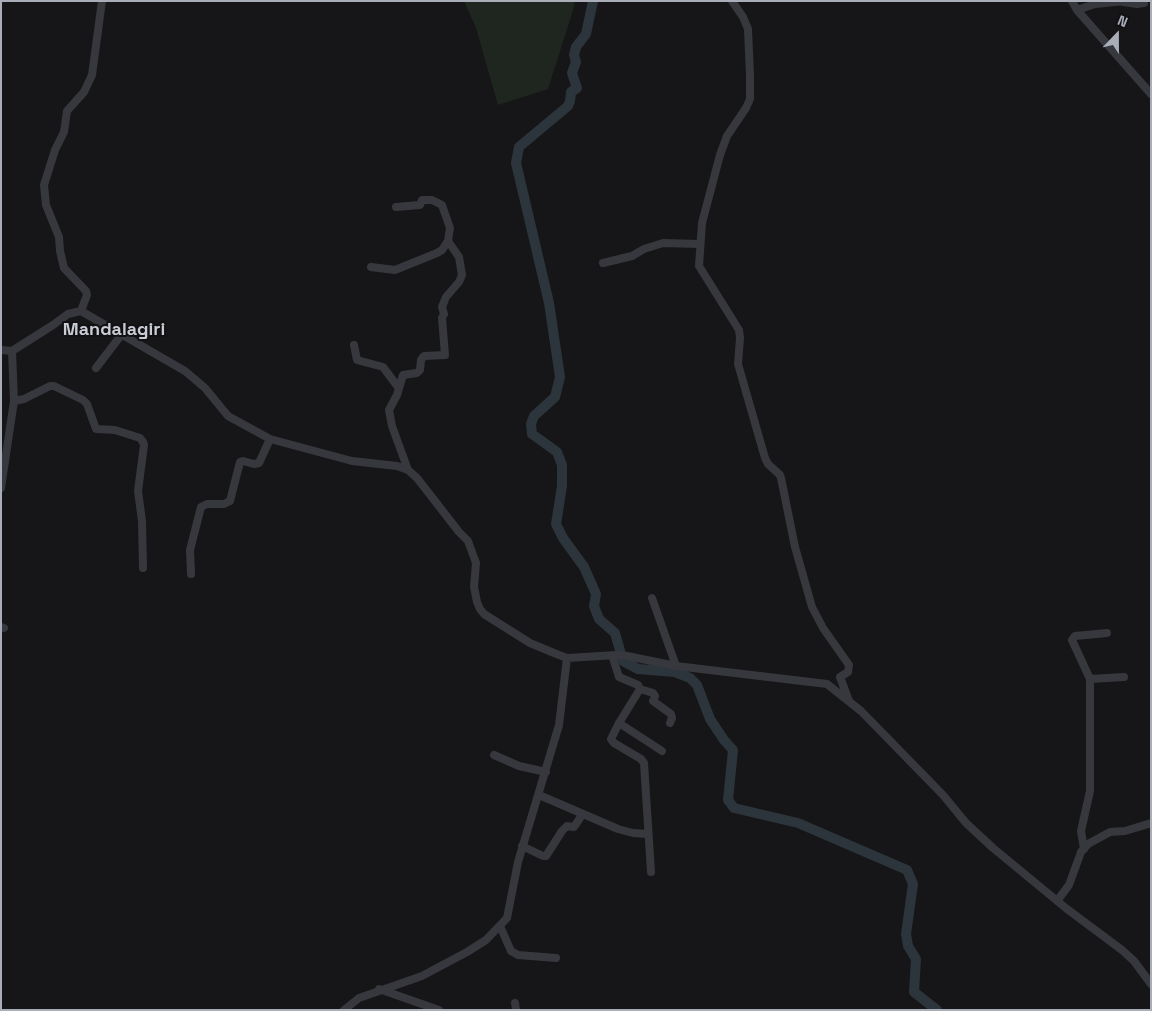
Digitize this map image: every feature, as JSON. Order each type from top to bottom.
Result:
[{"type":"street","points":[[81,311],[86,291],[64,268],[59,238],[46,205],[44,185],[55,150],[64,132],[67,111],[84,92],[92,75],[102,1]]},
{"type":"street","points":[[732,1],[743,17],[748,29],[750,99],[724,144],[707,198],[698,262],[701,271],[713,287],[740,334],[738,364],[765,458],[781,478],[794,547],[812,607],[823,628],[849,665],[848,672],[840,677],[849,701]]},
{"type":"street","points":[[1072,1],[1077,10],[1151,94]]},
{"type":"street","points":[[1077,10],[1095,4],[1144,3]]},
{"type":"street","points":[[371,267],[395,270],[437,253],[442,250],[448,241],[450,228],[442,205],[432,200],[422,200],[420,205],[396,207]]},
{"type":"street","points":[[408,470],[389,414],[403,374],[418,373],[424,356],[445,355],[442,318],[444,314],[442,307],[462,275],[459,257],[448,241]]},
{"type":"street","points":[[603,263],[632,256],[644,249],[666,243],[700,244]]},
{"type":"street","points":[[1,350],[12,351],[68,314],[81,311],[196,379],[228,416],[270,439],[352,461],[397,466],[408,470],[418,478],[458,532],[468,541],[476,563],[475,595],[484,614],[530,642],[567,658],[627,656],[676,666],[820,683],[833,688],[861,711],[943,795],[966,823],[993,848],[1058,901],[1122,950],[1134,961],[1151,984]]},
{"type":"street","points":[[96,368],[122,334]]},
{"type":"street","points":[[354,345],[357,360],[383,367],[398,388]]},
{"type":"street","points":[[1,488],[14,402],[12,351]]},
{"type":"street","points":[[14,402],[53,386],[84,400],[96,428],[112,429],[141,439],[144,445],[138,491],[142,521],[143,568]]},
{"type":"street","points":[[192,574],[190,550],[202,507],[207,504],[230,502],[240,462],[259,463],[270,439]]},
{"type":"street","points":[[652,598],[676,666]]},
{"type":"street","points":[[1084,849],[1081,831],[1090,786],[1090,679],[1072,644],[1072,638],[1077,635],[1107,633]]},
{"type":"street","points":[[615,655],[619,677],[638,685],[640,689],[653,693],[655,696],[653,701],[671,714],[670,723]]},
{"type":"street","points":[[344,1010],[359,998],[379,989],[414,979],[486,940],[509,914],[522,846],[559,725],[567,658]]},
{"type":"street","points":[[1090,679],[1124,677]]},
{"type":"street","points":[[640,689],[612,734],[612,741],[641,759],[644,763],[651,872]]},
{"type":"street","points":[[619,723],[662,751]]},
{"type":"street","points":[[494,755],[518,765],[546,772]]},
{"type":"street","points":[[539,795],[618,829],[648,834]]},
{"type":"street","points":[[522,846],[546,856],[562,831],[567,826],[574,827],[582,815]]},
{"type":"street","points":[[1058,901],[1069,885],[1081,852],[1084,849],[1106,833],[1126,831],[1151,823]]},
{"type":"street","points":[[500,926],[511,951],[518,955],[556,958]]},
{"type":"street","points":[[379,989],[439,1010]]},
{"type":"shaded area","points":[[464,1],[574,1],[574,7],[548,89],[498,105],[476,28]]},
{"type":"waterway","points":[[593,1],[586,34],[576,47],[574,55],[576,62],[572,73],[577,88],[571,92],[568,106],[519,147],[516,163],[549,303],[560,377],[555,397],[534,416],[531,424],[532,434],[557,452],[562,465],[562,486],[556,524],[563,538],[584,567],[596,594],[594,606],[599,619],[615,633],[623,661],[638,669],[675,672],[690,678],[697,685],[710,719],[733,750],[728,800],[734,808],[798,823],[907,870],[913,884],[906,934],[908,946],[916,959],[914,992],[937,1010]]},
{"type":"district","name":"Mandalagiri","points":[[114,330]]}]
